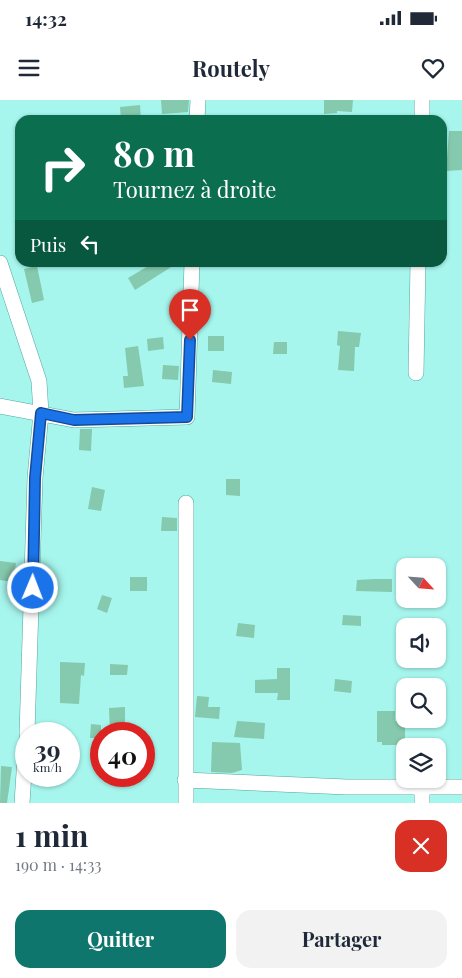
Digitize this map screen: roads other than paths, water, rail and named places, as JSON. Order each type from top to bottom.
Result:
[{"type":"street","points":[[197,115],[198,100]]},
{"type":"street","points":[[422,100],[422,115]]},
{"type":"street","points":[[0,263],[38,381],[41,413],[35,478],[27,722]]},
{"type":"street","points":[[0,406],[74,420],[187,417],[192,267]]},
{"type":"street","points":[[416,373],[418,267]]},
{"type":"street","points":[[186,503],[186,803]]},
{"type":"street","points":[[185,780],[396,786]]},
{"type":"street","points":[[22,803],[23,787]]},
{"type":"street","points":[[446,787],[462,787]]},
{"type":"street","points":[[422,788],[422,803]]}]
